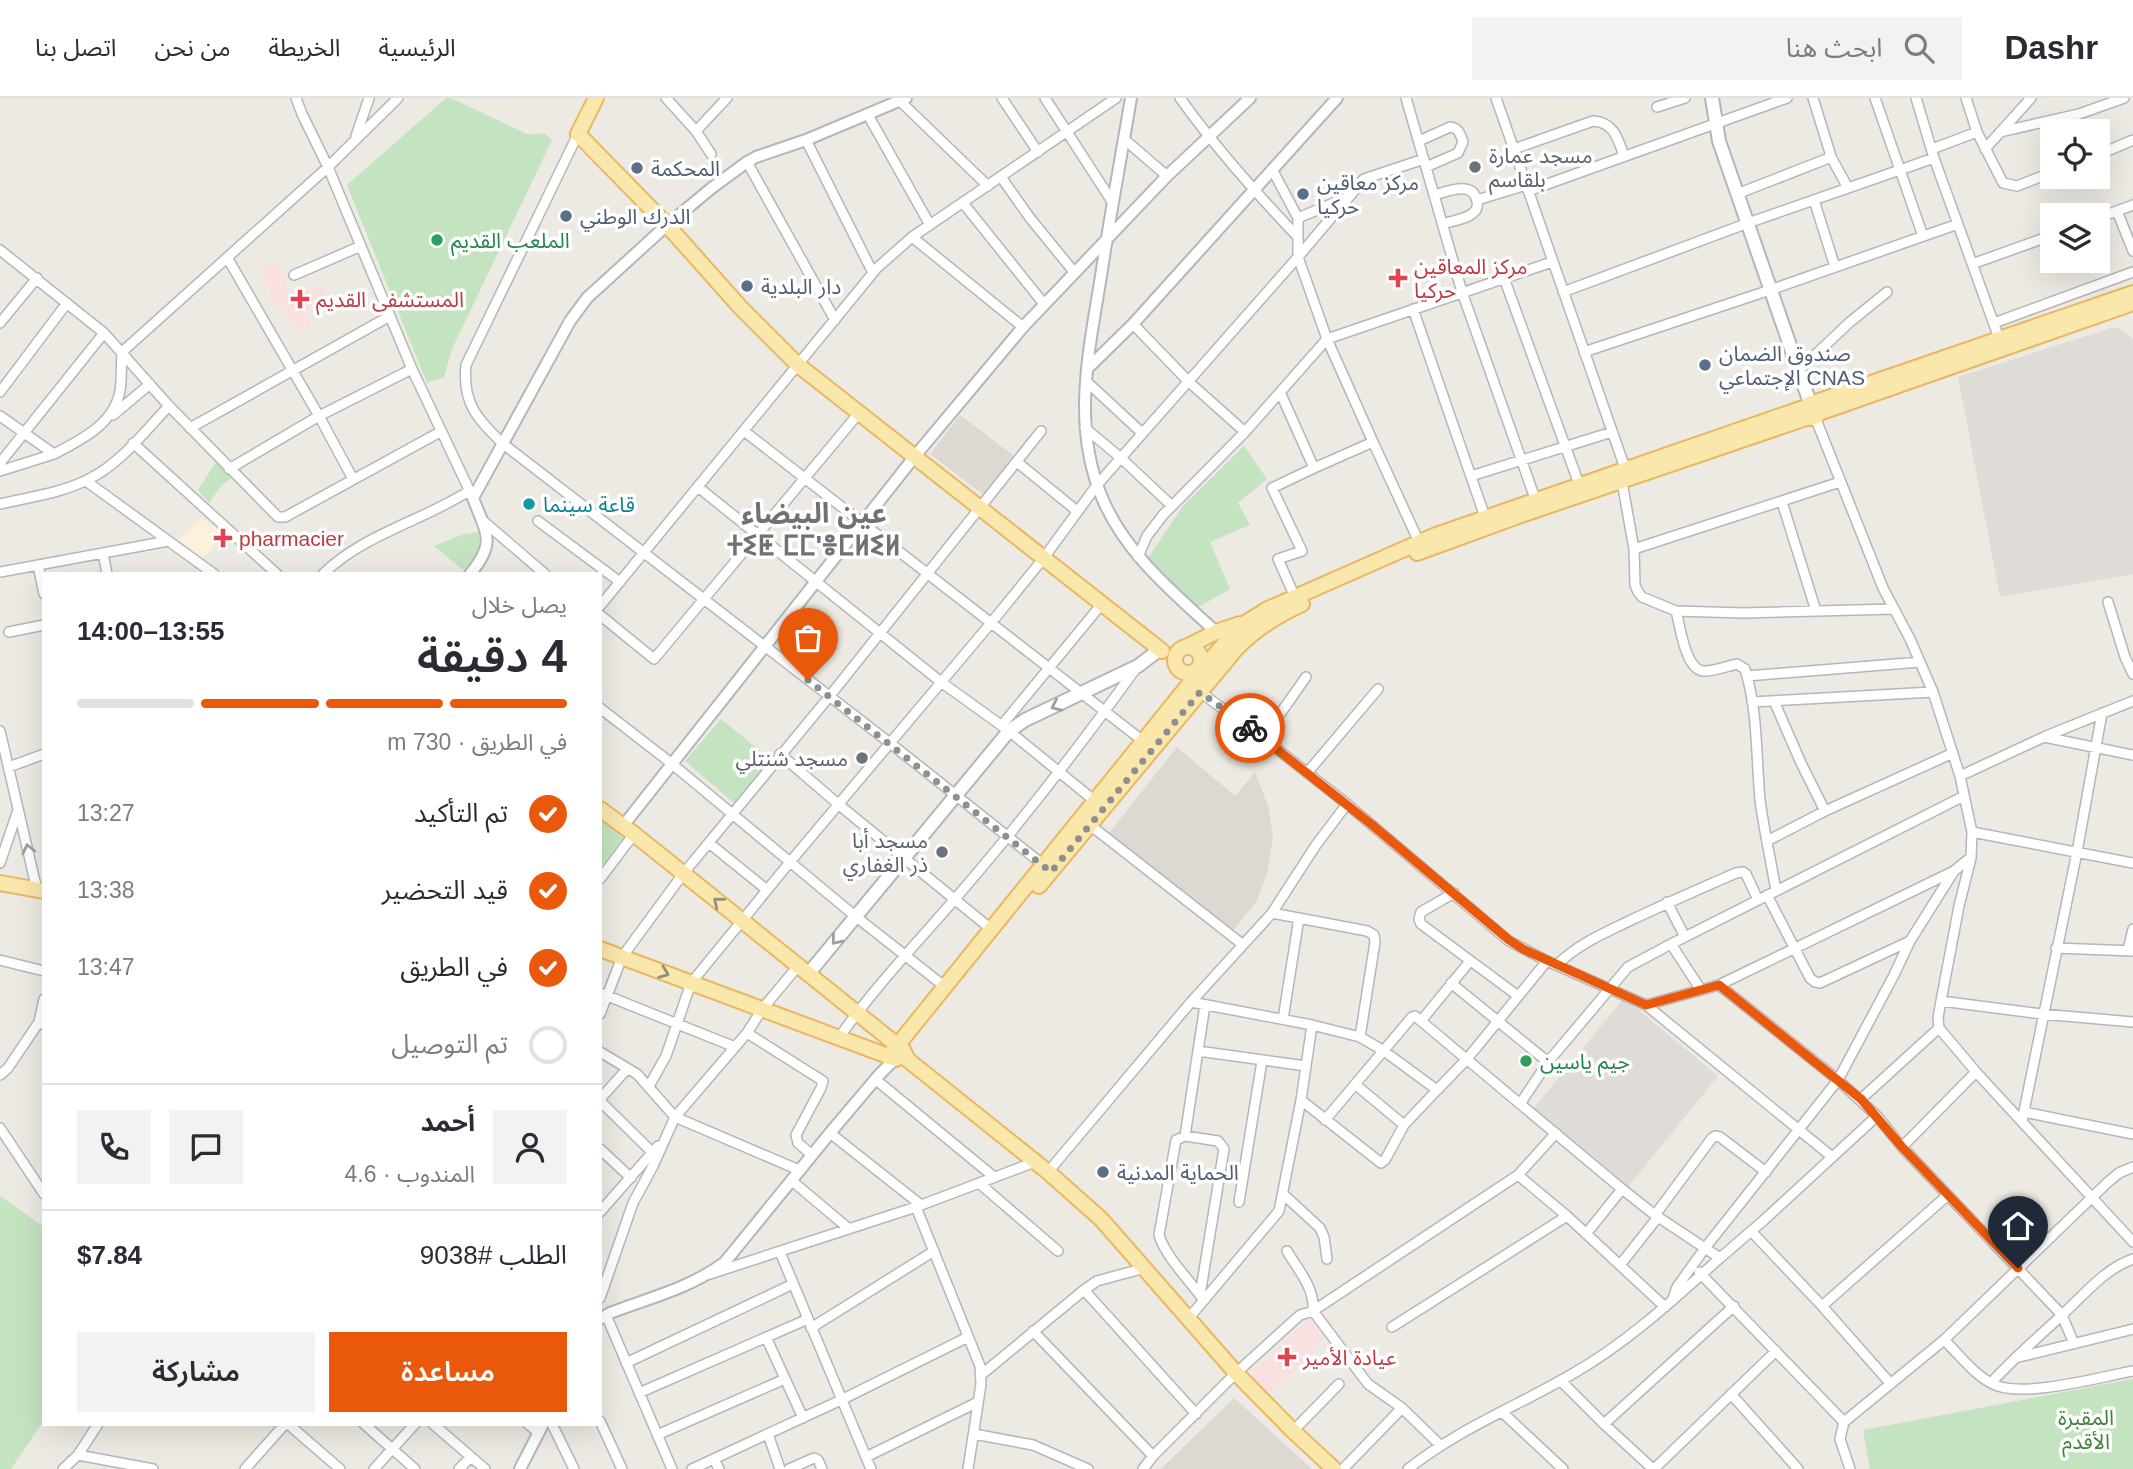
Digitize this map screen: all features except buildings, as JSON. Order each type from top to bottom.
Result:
[{"type":"main road","points":[[596,98],[578,134],[798,365],[1160,651],[1194,683]]},
{"type":"main road","points":[[1712,98],[1719,141],[1812,410]]},
{"type":"main road","points":[[896,1056],[944,986],[991,929],[1090,825],[1194,683],[1202,666],[1245,623],[1268,609],[1419,542],[1485,517],[1626,476],[2001,344],[2133,293]]},
{"type":"main road","points":[[2001,344],[2133,303]]},
{"type":"main road","points":[[896,1056],[1047,869],[1143,741],[1194,683],[1219,668],[1251,634],[1279,615],[1579,484],[1626,476]]},
{"type":"main road","points":[[1194,683],[1175,658],[1183,648],[1216,632],[1245,623]]},
{"type":"main road","points":[[803,969],[855,916],[955,796],[1005,728],[1139,666],[1160,651],[1191,647],[1198,652],[1202,666]]},
{"type":"main road","points":[[602,810],[803,969],[856,1013],[896,1056],[1048,1172],[1101,1219],[1236,1373],[1334,1469]]},
{"type":"main road","points":[[0,883],[40,891]]},
{"type":"main road","points":[[602,950],[763,1008],[838,1039],[896,1056]]},
{"type":"street","points":[[296,98],[328,167],[412,369],[480,519],[488,545],[484,556],[472,572]]},
{"type":"street","points":[[302,114],[307,98]]},
{"type":"street","points":[[355,139],[369,98]]},
{"type":"street","points":[[106,421],[120,393],[122,352],[328,167],[398,98]]},
{"type":"street","points":[[666,98],[696,131],[710,154]]},
{"type":"street","points":[[696,131],[727,98]]},
{"type":"street","points":[[1002,98],[1038,152]]},
{"type":"street","points":[[1045,98],[1113,203]]},
{"type":"street","points":[[602,604],[873,273],[894,251],[1116,98]]},
{"type":"street","points":[[1131,98],[1087,369],[1083,412],[1085,428],[1097,485],[1111,516],[1138,557],[1157,578],[1216,632]]},
{"type":"street","points":[[1180,98],[1208,137],[1297,236]]},
{"type":"street","points":[[602,876],[671,763],[915,456],[1044,304],[1167,176],[1250,98]]},
{"type":"street","points":[[1087,369],[1133,324],[1337,98]]},
{"type":"street","points":[[1406,98],[1462,292],[1537,504]]},
{"type":"street","points":[[1496,98],[1626,476],[1635,585],[1638,592],[1642,597],[1676,611],[1744,613],[1894,608]]},
{"type":"street","points":[[1657,107],[1685,98]]},
{"type":"street","points":[[1477,200],[1527,188],[1787,98]]},
{"type":"street","points":[[1814,98],[1830,155],[1848,188]]},
{"type":"street","points":[[1875,98],[1923,236]]},
{"type":"street","points":[[1916,98],[2001,344]]},
{"type":"street","points":[[1985,149],[2031,98]]},
{"type":"street","points":[[2000,132],[2079,114],[2124,98]]},
{"type":"street","points":[[325,572],[357,548],[471,495],[578,309],[667,225],[747,162],[903,100],[988,186]]},
{"type":"street","points":[[1969,100],[1978,132],[2000,180],[2006,185],[2017,186],[2040,177]]},
{"type":"street","points":[[868,115],[930,225]]},
{"type":"street","points":[[1514,149],[1593,121],[1602,121],[1610,125],[1624,156]]},
{"type":"street","points":[[649,1086],[666,1056],[691,983],[991,623],[1043,559],[1097,485],[1364,179],[1458,153],[1463,142],[1455,127],[1419,141]]},
{"type":"street","points":[[1563,292],[1901,169],[1978,132]]},
{"type":"street","points":[[578,134],[466,365],[464,383],[470,403],[481,422],[502,443],[890,743],[1047,869]]},
{"type":"street","points":[[1124,139],[1167,176]]},
{"type":"street","points":[[806,140],[873,273]]},
{"type":"street","points":[[2110,150],[2133,140]]},
{"type":"street","points":[[1737,194],[1824,161],[1830,155]]},
{"type":"street","points":[[747,162],[835,320]]},
{"type":"street","points":[[1273,171],[1298,218],[1298,257],[1326,339],[1419,542]]},
{"type":"street","points":[[1001,177],[1074,272]]},
{"type":"street","points":[[1434,195],[1462,188],[1472,192],[1477,200],[1476,211],[1472,215],[1443,224]]},
{"type":"street","points":[[1298,218],[1348,197]]},
{"type":"street","points":[[1814,200],[1835,267]]},
{"type":"street","points":[[962,203],[1044,304]]},
{"type":"street","points":[[2110,214],[2133,205]]},
{"type":"street","points":[[2117,211],[2133,251]]},
{"type":"street","points":[[1584,352],[1958,224]]},
{"type":"street","points":[[912,237],[1023,327]]},
{"type":"street","points":[[1972,264],[2040,240]]},
{"type":"street","points":[[294,275],[361,246]]},
{"type":"street","points":[[0,250],[104,332],[169,406],[279,517],[285,517],[440,432]]},
{"type":"street","points":[[228,259],[353,479]]},
{"type":"street","points":[[1138,557],[1146,536],[1245,432],[1326,339],[1552,262]]},
{"type":"street","points":[[1994,323],[2133,272]]},
{"type":"street","points":[[0,323],[37,278]]},
{"type":"street","points":[[1504,278],[1579,484]]},
{"type":"street","points":[[1799,370],[1887,292]]},
{"type":"street","points":[[0,392],[67,303]]},
{"type":"street","points":[[1413,309],[1485,517]]},
{"type":"street","points":[[190,428],[390,316]]},
{"type":"street","points":[[1133,324],[1189,382],[1245,432]]},
{"type":"street","points":[[0,463],[104,332]]},
{"type":"street","points":[[229,469],[319,416],[412,369]]},
{"type":"street","points":[[1086,381],[1142,433]]},
{"type":"street","points":[[0,471],[54,454],[76,443],[150,384]]},
{"type":"street","points":[[1280,392],[1314,468]]},
{"type":"street","points":[[0,504],[53,492],[86,481],[106,469],[169,406]]},
{"type":"street","points":[[1812,410],[1874,568],[1934,692],[1960,776],[1972,832],[1971,858],[1941,1001],[1939,1028],[1976,1072],[2023,1116],[2133,1242]]},
{"type":"street","points":[[602,617],[654,659],[859,413]]},
{"type":"street","points":[[0,416],[54,454]]},
{"type":"street","points":[[1085,428],[1172,506]]},
{"type":"street","points":[[744,431],[1143,741]]},
{"type":"street","points":[[734,1047],[604,994],[622,957],[683,874],[881,633],[1041,431]]},
{"type":"street","points":[[1471,476],[1612,432]]},
{"type":"street","points":[[1295,597],[1278,559],[1302,551],[1272,488],[1373,442]]},
{"type":"street","points":[[133,443],[275,572]]},
{"type":"street","points":[[1017,462],[1077,511]]},
{"type":"street","points":[[86,481],[211,572]]},
{"type":"street","points":[[1634,549],[1840,482]]},
{"type":"street","points":[[698,487],[1096,802]]},
{"type":"street","points":[[1782,502],[1816,611]]},
{"type":"street","points":[[480,519],[543,572]]},
{"type":"street","points":[[538,521],[621,582]]},
{"type":"street","points":[[0,572],[168,541]]},
{"type":"street","points":[[103,553],[107,572]]},
{"type":"street","points":[[38,565],[42,584]]},
{"type":"street","points":[[2108,602],[2129,655],[2133,674]]},
{"type":"street","points":[[1005,728],[1048,668],[1101,605]]},
{"type":"street","points":[[1676,611],[1688,658],[1693,666],[1702,671],[1737,664],[1745,670],[1747,676],[1759,767],[1760,798],[1768,841],[1767,895]]},
{"type":"street","points":[[9,632],[42,625]]},
{"type":"street","points":[[1747,676],[1920,662]]},
{"type":"street","points":[[838,1039],[856,1013],[956,898],[1059,771],[1139,666]]},
{"type":"street","points":[[1263,738],[1306,677]]},
{"type":"street","points":[[1194,683],[1347,804],[1509,940],[1547,961],[1646,1005],[1831,1156]]},
{"type":"street","points":[[1307,773],[1378,688]]},
{"type":"street","points":[[1752,702],[1934,692]]},
{"type":"street","points":[[1774,701],[1825,811]]},
{"type":"street","points":[[1960,776],[2044,737],[2133,701]]},
{"type":"street","points":[[602,710],[944,986]]},
{"type":"street","points":[[2023,1116],[2077,852],[2102,713]]},
{"type":"street","points":[[0,731],[40,891]]},
{"type":"street","points":[[2044,737],[2133,755]]},
{"type":"street","points":[[1768,841],[1825,811],[1953,753]]},
{"type":"street","points":[[780,754],[991,929]]},
{"type":"street","points":[[9,767],[42,755]]},
{"type":"street","points":[[1520,1104],[1548,1062],[1628,967],[1964,796]]},
{"type":"street","points":[[1048,1172],[1191,1002],[1272,913],[1316,845],[1347,804]]},
{"type":"street","points":[[0,863],[18,809]]},
{"type":"street","points":[[1090,825],[1242,944]]},
{"type":"street","points":[[1972,832],[2133,863]]},
{"type":"street","points":[[709,843],[767,890]]},
{"type":"street","points":[[1646,1005],[1719,985],[1954,871],[1971,858]]},
{"type":"street","points":[[1669,1304],[1692,1265],[1838,1080],[1866,1031],[1910,941],[1954,871]]},
{"type":"street","points":[[1557,965],[1578,947],[1667,902],[1743,872],[1767,895],[1810,978],[1820,983],[1910,941]]},
{"type":"street","points":[[1454,893],[1421,912],[1421,924],[1518,996]]},
{"type":"street","points":[[1667,902],[1685,937]]},
{"type":"street","points":[[1272,913],[1367,931],[1374,935],[1360,1037]]},
{"type":"street","points":[[1283,1019],[1299,918]]},
{"type":"street","points":[[2056,947],[2130,950],[2133,929]]},
{"type":"street","points":[[1671,944],[1701,990]]},
{"type":"street","points":[[0,960],[42,970]]},
{"type":"street","points":[[1421,1021],[1470,961]]},
{"type":"street","points":[[1301,1100],[1381,1163],[1404,1125],[1467,1059],[1547,961]]},
{"type":"street","points":[[602,1292],[624,1225],[675,1117],[747,1033],[763,1008],[803,969]]},
{"type":"street","points":[[1451,983],[1548,1062]]},
{"type":"street","points":[[1719,985],[1861,1099],[1902,1147],[2062,1315],[2074,1344]]},
{"type":"street","points":[[1941,1001],[2133,1022]]},
{"type":"street","points":[[1191,1002],[1360,1037],[1437,1090]]},
{"type":"street","points":[[1185,1136],[1205,1004]]},
{"type":"street","points":[[1325,1120],[1412,1017],[1416,1016],[1622,1189],[1720,1258]]},
{"type":"street","points":[[0,1075],[41,1023]]},
{"type":"street","points":[[1188,1319],[1201,1298],[1276,1216],[1283,1194],[1301,1100],[1312,1025]]},
{"type":"street","points":[[1861,1099],[1939,1028]]},
{"type":"street","points":[[747,1033],[823,1081],[796,1135],[798,1143],[812,1155]]},
{"type":"street","points":[[1198,1051],[1306,1066]]},
{"type":"street","points":[[602,1053],[649,1086],[675,1117],[799,1170]]},
{"type":"street","points":[[709,1274],[740,1245],[799,1170],[896,1056]]},
{"type":"street","points":[[1239,1202],[1262,1061]]},
{"type":"street","points":[[602,1098],[627,1069]]},
{"type":"street","points":[[1902,1147],[1976,1072]]},
{"type":"street","points":[[875,1079],[994,1177]]},
{"type":"street","points":[[1356,1085],[1404,1125]]},
{"type":"street","points":[[602,1102],[653,1153]]},
{"type":"street","points":[[1409,1469],[1440,1445],[1561,1381],[1621,1344],[1877,1116]]},
{"type":"street","points":[[2023,1116],[2133,1134]]},
{"type":"street","points":[[0,1128],[42,1191]]},
{"type":"street","points":[[602,1209],[653,1153],[667,1133]]},
{"type":"street","points":[[830,1133],[918,1206],[981,1376],[968,1469]]},
{"type":"street","points":[[1143,1469],[1236,1373],[1300,1315],[1313,1311],[1518,1175],[1556,1133]]},
{"type":"street","points":[[1180,1136],[1218,1141],[1224,1149],[1201,1298],[1161,1242],[1159,1235],[1175,1140],[1180,1136]]},
{"type":"street","points":[[1620,1265],[1715,1136],[1766,1172]]},
{"type":"street","points":[[602,1151],[631,1178]]},
{"type":"street","points":[[672,1469],[603,1317],[709,1274],[918,1206],[1035,1162]]},
{"type":"street","points":[[1850,1469],[1840,1439],[1844,1422],[1944,1340],[2119,1173],[2133,1167]]},
{"type":"street","points":[[1518,1175],[1620,1265],[1669,1304]]},
{"type":"street","points":[[791,1180],[849,1229]]},
{"type":"street","points":[[979,1183],[1058,1251]]},
{"type":"street","points":[[1586,1234],[1622,1189]]},
{"type":"street","points":[[1283,1194],[1320,1228],[1327,1259]]},
{"type":"street","points":[[1822,1306],[1948,1195]]},
{"type":"street","points":[[1392,1327],[1567,1216]]},
{"type":"street","points":[[1751,1231],[1890,1383]]},
{"type":"street","points":[[639,1393],[766,1337],[809,1323],[934,1251]]},
{"type":"street","points":[[1287,1251],[1311,1292],[1313,1311],[1362,1377],[1402,1408],[1440,1445]]},
{"type":"street","points":[[780,1252],[871,1469]]},
{"type":"street","points":[[1991,1383],[2104,1276],[2133,1259]]},
{"type":"street","points":[[1692,1265],[1844,1422]]},
{"type":"street","points":[[981,1376],[1097,1281],[1145,1268]]},
{"type":"street","points":[[626,1363],[793,1283]]},
{"type":"street","points":[[1084,1290],[1196,1414]]},
{"type":"street","points":[[1604,1424],[1734,1306]]},
{"type":"street","points":[[2014,1359],[2133,1329]]},
{"type":"street","points":[[1033,1331],[1153,1457]]},
{"type":"street","points":[[766,1337],[803,1418]]},
{"type":"street","points":[[692,1469],[968,1337]]},
{"type":"street","points":[[1944,1340],[1991,1383],[2001,1387],[2031,1390],[2133,1371]]},
{"type":"street","points":[[1561,1381],[1653,1469],[1776,1351]]},
{"type":"street","points":[[657,1435],[785,1378]]},
{"type":"street","points":[[1293,1430],[1339,1384]]},
{"type":"street","points":[[1731,1394],[1798,1469]]},
{"type":"street","points":[[866,1457],[978,1402]]},
{"type":"street","points":[[1343,1469],[1402,1408]]},
{"type":"street","points":[[1502,1412],[1563,1469]]},
{"type":"street","points":[[63,1469],[78,1455],[97,1426]]},
{"type":"street","points":[[245,1469],[285,1426]]},
{"type":"street","points":[[289,1426],[340,1469]]},
{"type":"street","points":[[366,1426],[415,1469]]},
{"type":"street","points":[[374,1469],[413,1426]]},
{"type":"street","points":[[435,1426],[485,1469]]},
{"type":"street","points":[[553,1426],[574,1469]]},
{"type":"street","points":[[602,1426],[622,1469]]},
{"type":"street","points":[[522,1468],[541,1429]]},
{"type":"street","points":[[768,1434],[780,1469]]},
{"type":"street","points":[[974,1434],[1034,1445],[1088,1469]]},
{"type":"street","points":[[78,1455],[153,1469]]},
{"type":"street","points":[[459,1469],[471,1457]]},
{"type":"street","points":[[789,1469],[814,1458],[822,1469]]},
{"type":"street","points":[[714,1459],[719,1469]]},
{"type":"shaded area","name":"المستشفى القديم","points":[[277,262],[291,297],[322,285],[328,301],[305,310],[311,326],[295,332],[281,304],[276,306],[261,269]]},
{"type":"shaded area","points":[[2114,327],[2133,339],[2133,574],[2000,597],[1958,377]]},
{"type":"shaded area","points":[[960,415],[1014,456],[984,495],[930,454]]},
{"type":"shaded area","points":[[201,518],[223,533],[203,559],[178,540]]},
{"type":"shaded area","points":[[1177,747],[1235,796],[1255,772],[1268,806],[1273,837],[1268,870],[1257,901],[1232,932],[1109,833]]},
{"type":"shaded area","points":[[1624,998],[1718,1076],[1628,1187],[1533,1109]]},
{"type":"shaded area","name":"عيادة الأمير","points":[[1312,1316],[1326,1336],[1266,1398],[1246,1379]]},
{"type":"shaded area","points":[[1234,1398],[1312,1469],[1161,1469]]},
{"type":"green space","name":"الملعب القديم","points":[[446,98],[529,135],[544,133],[552,140],[452,349],[444,377],[427,383],[347,185]]},
{"type":"green space","points":[[1244,446],[1267,479],[1238,503],[1250,525],[1210,542],[1230,589],[1197,608],[1148,558],[1183,506]]},
{"type":"green space","points":[[216,462],[231,478],[221,486],[209,503],[198,490]]},
{"type":"green space","points":[[478,532],[480,550],[463,570],[434,546],[464,534]]},
{"type":"green space","points":[[721,719],[770,759],[734,803],[685,761]]},
{"type":"green space","points":[[602,821],[623,838],[602,865]]},
{"type":"green space","points":[[0,1196],[42,1226],[42,1423],[11,1469],[0,1469]]},
{"type":"green space","name":"المقبرة الأقدم","points":[[2133,1379],[2133,1469],[1870,1469],[1863,1430]]},
{"type":"way so far","points":[[808,680],[1051,872],[1200,692],[1250,728]]},
{"type":"place","name":"مسجد عمارة بلقاسم","points":[[1475,167]]},
{"type":"place","name":"المحكمة","points":[[637,168]]},
{"type":"place","name":"مركز معاقين حركيا","points":[[1303,194]]},
{"type":"place","name":"الدرك الوطني","points":[[566,216]]},
{"type":"place","name":"الملعب القديم","points":[[437,240]]},
{"type":"place","name":"مركز المعاقين حركيا","points":[[1398,278]]},
{"type":"place","name":"دار البلدية","points":[[747,286]]},
{"type":"place","name":"المستشفى القديم","points":[[300,299]]},
{"type":"place","name":"صندوق الضمان الإجتماعي CNAS","points":[[1705,365]]},
{"type":"place","name":"قاعة سينما","points":[[529,504]]},
{"type":"place","name":"pharmacier","points":[[223,538]]},
{"type":"place","name":"مسجد شنتلي","points":[[862,758]]},
{"type":"place","name":"مسجد أبا ذر الغفاري","points":[[942,852]]},
{"type":"place","name":"جيم ياسين","points":[[1526,1061]]},
{"type":"place","name":"الحماية المدنية","points":[[1103,1172]]},
{"type":"place","name":"عيادة الأمير","points":[[1287,1357]]},
{"type":"district","name":"عين البيضاء ⵜⵉⵟ ⵎⵎ'ⴻⵎⵍⵉⵍ","points":[[814,529]]},
{"type":"route","points":[[1250,728],[1523,949],[1646,1005],[1719,985],[1861,1099],[1902,1147],[2018,1268]]}]
